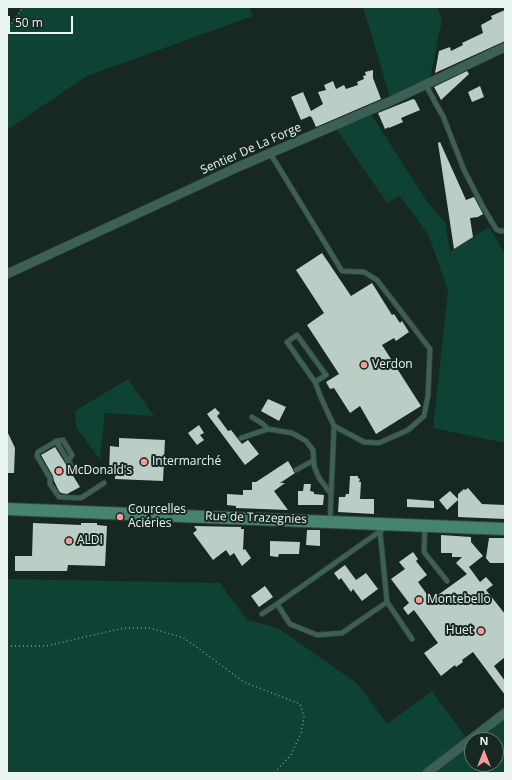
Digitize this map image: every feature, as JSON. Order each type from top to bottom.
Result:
[{"type":"main road","name":"Rue de Trazegnies","points":[[7,509],[330,522],[384,528],[425,526],[505,529]]},
{"type":"street","name":"Sentier De La Forge","points":[[7,274],[270,153],[380,106],[505,47]]},
{"type":"street","points":[[427,773],[505,713]]},
{"type":"lane","points":[[426,85],[444,116],[464,170],[483,207],[496,229],[505,231]]},
{"type":"lane","points":[[270,153],[342,271],[364,272],[376,280],[430,349],[428,396],[424,416],[408,430],[379,443],[364,442],[334,426]]},
{"type":"lane","points":[[315,382],[326,375],[297,335],[287,342],[315,382],[334,426],[330,522]]},
{"type":"lane","points":[[252,417],[268,429]]},
{"type":"lane","points":[[241,438],[268,429],[292,433],[306,441],[314,450],[314,466],[319,478],[331,494]]},
{"type":"lane","points":[[93,468],[86,471],[76,471],[68,462],[56,441],[38,452],[37,456],[50,478],[50,484],[59,497],[81,498],[104,483]]},
{"type":"lane","points":[[296,470],[314,460]]},
{"type":"lane","points":[[425,526],[424,552],[447,581]]},
{"type":"lane","points":[[384,528],[387,602],[412,638]]},
{"type":"lane","points":[[262,614],[384,528]]},
{"type":"lane","points":[[277,604],[290,624],[317,635],[342,633],[387,602]]},
{"type":"path","points":[[7,30],[23,7]]},
{"type":"path","points":[[7,646],[46,646],[124,628],[150,628],[184,638],[244,682],[300,704],[304,717],[301,734],[290,755],[274,773]]},
{"type":"green space","points":[[23,7],[249,7],[253,16],[87,76],[7,130],[7,30]]},
{"type":"green space","points":[[363,7],[437,7],[442,20],[429,84],[391,101]]},
{"type":"green space","points":[[369,111],[426,200],[445,222],[450,252],[489,227],[505,254],[505,443],[433,428],[448,291],[429,236],[400,196],[387,203],[334,126]]},
{"type":"green space","points":[[128,379],[154,416],[105,413],[100,460],[76,427],[75,411]]},
{"type":"green space","points":[[7,579],[220,583],[247,620],[278,628],[357,683],[387,724],[432,691],[464,734],[464,772],[504,772],[504,732],[481,732],[505,713],[505,773],[7,773]]},
{"type":"building","points":[[505,10],[505,41],[435,73],[439,51],[450,47],[451,51],[463,45],[462,43],[483,33],[481,25],[492,19],[491,16]]},
{"type":"building","points":[[373,70],[373,78],[381,99],[316,127],[310,116],[301,120],[291,97],[303,92],[311,111],[323,104],[318,92],[326,90],[324,85],[333,81],[336,89],[344,85],[346,89],[358,85],[357,82],[364,79],[363,76],[366,75],[365,72]]},
{"type":"building","points":[[467,71],[469,74],[441,100],[434,87]]},
{"type":"building","points":[[480,86],[484,97],[472,102],[468,92]]},
{"type":"building","points":[[413,99],[420,110],[401,118],[403,122],[385,129],[378,113]]},
{"type":"building","points":[[440,142],[466,200],[474,197],[483,214],[478,217],[470,218],[473,237],[454,249],[438,143]]},
{"type":"building","name":"Verdon","points":[[322,253],[351,296],[372,283],[392,315],[394,314],[400,323],[402,321],[409,332],[396,341],[394,338],[382,345],[421,406],[376,434],[360,406],[350,413],[334,388],[330,389],[326,382],[339,374],[307,325],[324,313],[296,270]]},
{"type":"building","points":[[268,399],[286,407],[279,421],[261,411]]},
{"type":"building","points":[[215,408],[220,413],[217,416],[228,431],[231,430],[242,444],[248,440],[259,454],[245,465],[207,414]]},
{"type":"building","points":[[199,425],[204,433],[200,435],[204,440],[197,445],[188,433]]},
{"type":"building","points":[[7,431],[15,448],[14,473],[7,473]]},
{"type":"building","name":"Intermarché","points":[[119,438],[165,440],[163,481],[115,479],[115,473],[109,473],[110,446],[119,447]]},
{"type":"building","name":"McDonald's","points":[[55,447],[80,487],[67,494],[59,491],[53,476],[41,455]]},
{"type":"building","points":[[288,461],[295,473],[280,483],[285,483],[274,491],[288,510],[236,508],[236,506],[227,505],[227,494],[243,495],[243,490],[252,490],[252,482],[256,482]]},
{"type":"building","points":[[350,476],[358,476],[360,479],[360,499],[374,499],[374,514],[338,512],[339,497],[345,497],[346,494],[349,494]]},
{"type":"building","points":[[304,484],[311,484],[310,491],[314,492],[314,494],[324,495],[323,505],[298,505],[298,491],[303,491]]},
{"type":"building","points":[[468,488],[482,504],[505,505],[505,519],[458,517],[458,500],[447,510],[439,500],[450,491],[458,499],[458,494],[464,489],[465,490]]},
{"type":"building","points":[[407,499],[434,501],[434,508],[407,507]]},
{"type":"building","name":"ALDI","points":[[33,523],[81,525],[81,523],[97,523],[97,525],[107,526],[105,566],[68,565],[67,571],[15,571],[15,556],[32,556]]},
{"type":"building","points":[[194,526],[241,527],[241,529],[244,529],[243,550],[245,549],[251,558],[242,566],[234,553],[230,556],[226,550],[213,560],[193,533],[197,530]]},
{"type":"building","points":[[307,530],[320,530],[320,546],[306,545]]},
{"type":"building","points":[[441,535],[471,537],[471,542],[483,556],[469,567],[480,582],[486,577],[493,585],[486,590],[505,614],[505,657],[494,666],[505,681],[505,695],[473,652],[462,660],[463,662],[456,667],[455,665],[441,676],[424,653],[438,643],[414,610],[408,615],[403,608],[409,603],[391,579],[405,569],[399,562],[413,552],[418,559],[416,561],[427,575],[418,582],[431,600],[467,574],[456,563],[462,557],[452,557],[452,553],[441,553]]},
{"type":"building","points":[[489,538],[505,538],[505,563],[490,563],[486,558]]},
{"type":"building","points":[[270,541],[300,542],[299,554],[279,554],[278,557],[270,556]]},
{"type":"building","points":[[345,565],[356,580],[366,573],[378,589],[362,601],[353,589],[351,592],[341,578],[339,580],[334,573]]},
{"type":"building","points":[[265,586],[273,597],[259,607],[251,596]]},
{"type":"place","name":"Verdon","points":[[364,365]]},
{"type":"place","name":"Intermarché","points":[[144,462]]},
{"type":"place","name":"McDonald's","points":[[59,471]]},
{"type":"place","name":"Courcelles Aciéries","points":[[120,517]]},
{"type":"place","name":"ALDI","points":[[69,541]]},
{"type":"place","name":"Montebello","points":[[419,600]]},
{"type":"place","name":"Huet","points":[[481,631]]}]
